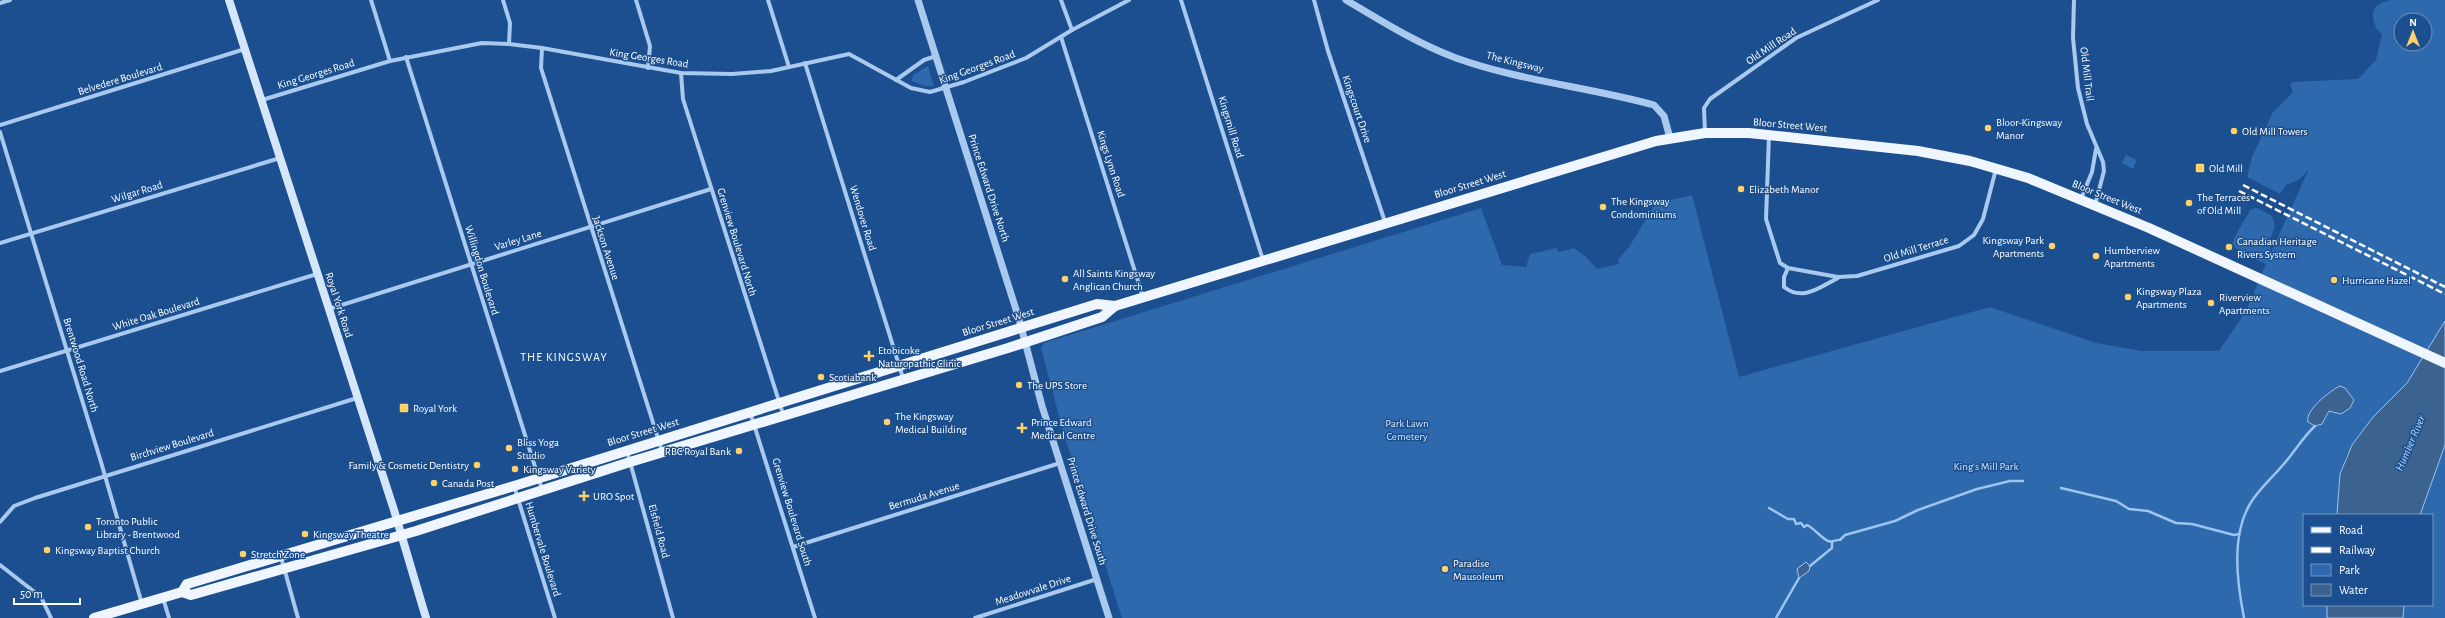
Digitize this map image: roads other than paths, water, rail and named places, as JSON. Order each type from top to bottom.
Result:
[{"type":"main road","name":"Royal York Road","points":[[229,0],[402,535],[426,618]]},
{"type":"main road","name":"Bloor Street West","points":[[95,618],[182,592],[190,595],[402,535],[542,489],[783,414],[1025,342],[1102,317],[1115,306],[1385,222],[1670,138],[1705,133],[1768,134],[1918,151],[1996,168],[2095,205],[2231,265],[2445,363]]},
{"type":"main road","name":"Bloor Street West","points":[[182,592],[187,584],[514,486],[1021,327],[1097,304],[1115,306]]},
{"type":"street","points":[[0,3],[10,0]]},
{"type":"street","points":[[371,0],[390,61]]},
{"type":"street","points":[[504,0],[510,23],[509,44]]},
{"type":"street","points":[[636,0],[650,46],[648,68]]},
{"type":"street","points":[[768,0],[789,67]]},
{"type":"street","name":"Prince Edward Drive North","points":[[918,0],[1025,342]]},
{"type":"street","points":[[1061,0],[1072,30]]},
{"type":"street","name":"King Georges Road","points":[[262,100],[390,61],[470,44],[509,44],[542,48],[681,73],[732,74],[789,67],[849,54],[918,91],[930,92],[945,89],[1026,58],[1072,30],[1129,0]]},
{"type":"street","name":"Kingsmill Road","points":[[1181,0],[1263,260]]},
{"type":"street","name":"Kingscourt Drive","points":[[1314,0],[1328,51],[1385,222]]},
{"type":"street","name":"The Kingsway","points":[[1346,0],[1418,41],[1458,58],[1537,79],[1654,105],[1664,116],[1670,138]]},
{"type":"street","name":"Old Mill Road","points":[[1705,133],[1704,108],[1710,99],[1796,38],[1878,0]]},
{"type":"street","name":"Old Mill Trail","points":[[2074,0],[2073,38],[2078,88],[2104,171],[2095,205]]},
{"type":"street","name":"Kings Lynn Road","points":[[1061,37],[1143,297]]},
{"type":"street","name":"Jackson Avenue","points":[[542,48],[541,68],[590,227],[663,452]]},
{"type":"street","name":"Belvedere Boulevard","points":[[0,125],[245,49]]},
{"type":"street","points":[[896,80],[924,60],[936,56]]},
{"type":"street","name":"Willingdon Boulevard","points":[[406,57],[542,489]]},
{"type":"street","name":"Wendover Road","points":[[805,63],[903,378]]},
{"type":"street","name":"Grenview Boulevard North","points":[[681,73],[683,99],[783,414]]},
{"type":"street","name":"Brentwood Road North","points":[[0,132],[105,475],[142,604]]},
{"type":"street","points":[[1768,134],[1766,219],[1780,263],[1788,268]]},
{"type":"street","name":"Old Mill Trail","points":[[2081,199],[2092,172],[2096,148]]},
{"type":"street","name":"Wilgar Road","points":[[0,243],[280,158]]},
{"type":"street","name":"Old Mill Terrace","points":[[1838,277],[1814,291],[1800,294],[1792,293],[1784,287],[1784,277],[1788,268],[1838,277],[1856,276],[1959,246],[1974,235],[1983,219],[1996,168]]},
{"type":"street","name":"Varley Lane","points":[[329,309],[711,189]]},
{"type":"street","name":"White Oak Boulevard","points":[[0,371],[317,274]]},
{"type":"street","name":"Prince Edward Drive South","points":[[1025,342],[1060,463],[1109,618]]},
{"type":"street","name":"Birchview Boulevard","points":[[0,522],[14,506],[105,475],[357,398]]},
{"type":"street","name":"Grenview Boulevard South","points":[[750,412],[815,618]]},
{"type":"street","name":"Elsfield Road","points":[[626,450],[673,618]]},
{"type":"street","name":"Bermuda Avenue","points":[[793,547],[1060,463]]},
{"type":"street","name":"Humbervale Boulevard","points":[[514,486],[555,618]]},
{"type":"street","points":[[281,556],[298,618]]},
{"type":"street","points":[[0,565],[41,597],[52,618]]},
{"type":"street","name":"Meadowvale Drive","points":[[975,618],[1097,579]]},
{"type":"street","points":[[163,598],[168,618]]},
{"type":"water","name":"Humber River","points":[[2445,321],[2445,445],[2420,514],[2337,514],[2340,474],[2352,445],[2373,417],[2407,383]]},
{"type":"water","points":[[2340,386],[2345,388],[2354,400],[2350,408],[2341,414],[2329,411],[2322,424],[2315,426],[2308,422],[2310,412],[2319,401]]},
{"type":"water","points":[[1806,562],[1810,566],[1809,571],[1799,578],[1797,569]]},
{"type":"water","points":[[2327,606],[2404,606],[2403,618],[2327,618]]},
{"type":"waterway","points":[[2244,618],[2239,590],[2237,560],[2240,530],[2244,517],[2257,494],[2315,426]]},
{"type":"waterway","points":[[1769,508],[1788,519],[1794,519],[1796,524],[1801,523],[1804,527],[1807,525],[1831,542],[1840,540],[1845,535],[1895,521],[1918,510],[1977,489],[2010,481],[2023,481]]},
{"type":"waterway","points":[[2061,488],[2116,501],[2129,509],[2148,511],[2176,523],[2192,524],[2234,535],[2239,534]]},
{"type":"waterway","points":[[1810,566],[1832,548],[1832,542]]},
{"type":"waterway","points":[[1776,618],[1799,578]]},
{"type":"railway","points":[[2243,185],[2445,287]]},
{"type":"railway","points":[[2239,191],[2445,294]]},
{"type":"place","name":"Bloor-Kingsway Manor","points":[[1988,128]]},
{"type":"place","name":"Old Mill Towers","points":[[2234,131]]},
{"type":"place","name":"Old Mill","points":[[2200,168]]},
{"type":"place","name":"Elizabeth Manor","points":[[1741,189]]},
{"type":"place","name":"The Terraces of Old Mill","points":[[2189,203]]},
{"type":"place","name":"The Kingsway Condominiums","points":[[1603,207]]},
{"type":"place","name":"Kingsway Park Apartments","points":[[2052,246]]},
{"type":"place","name":"Canadian Heritage Rivers System","points":[[2229,247]]},
{"type":"place","name":"Humberview Apartments","points":[[2096,256]]},
{"type":"place","name":"All Saints Kingsway Anglican Church","points":[[1065,279]]},
{"type":"place","name":"Hurricane Hazel","points":[[2334,280]]},
{"type":"place","name":"Kingsway Plaza Apartments","points":[[2128,297]]},
{"type":"place","name":"Riverview Apartments","points":[[2211,303]]},
{"type":"place","name":"Etobicoke Naturopathic Clinic","points":[[869,356]]},
{"type":"place","name":"Scotiabank","points":[[821,377]]},
{"type":"place","name":"The UPS Store","points":[[1019,385]]},
{"type":"place","name":"Royal York","points":[[404,408]]},
{"type":"place","name":"The Kingsway Medical Building","points":[[887,422]]},
{"type":"place","name":"Prince Edward Medical Centre","points":[[1022,428]]},
{"type":"place","name":"Bliss Yoga Studio","points":[[509,448]]},
{"type":"place","name":"RBC Royal Bank","points":[[739,451]]},
{"type":"place","name":"Family & Cosmetic Dentistry","points":[[477,465]]},
{"type":"place","name":"Kingsway Variety","points":[[515,469]]},
{"type":"place","name":"Canada Post","points":[[434,483]]},
{"type":"place","name":"URO Spot","points":[[584,496]]},
{"type":"place","name":"Toronto Public Library - Brentwood","points":[[88,527]]},
{"type":"place","name":"Kingsway Theatre","points":[[305,534]]},
{"type":"place","name":"Kingsway Baptist Church","points":[[47,550]]},
{"type":"place","name":"Stretch Zone","points":[[243,554]]},
{"type":"place","name":"Paradise Mausoleum","points":[[1445,569]]},
{"type":"district","name":"THE KINGSWAY","points":[[564,357]]},
{"type":"park label","name":"Park Lawn Cemetery","points":[[1407,429]]},
{"type":"park label","name":"King's Mill Park","points":[[1986,466]]}]
